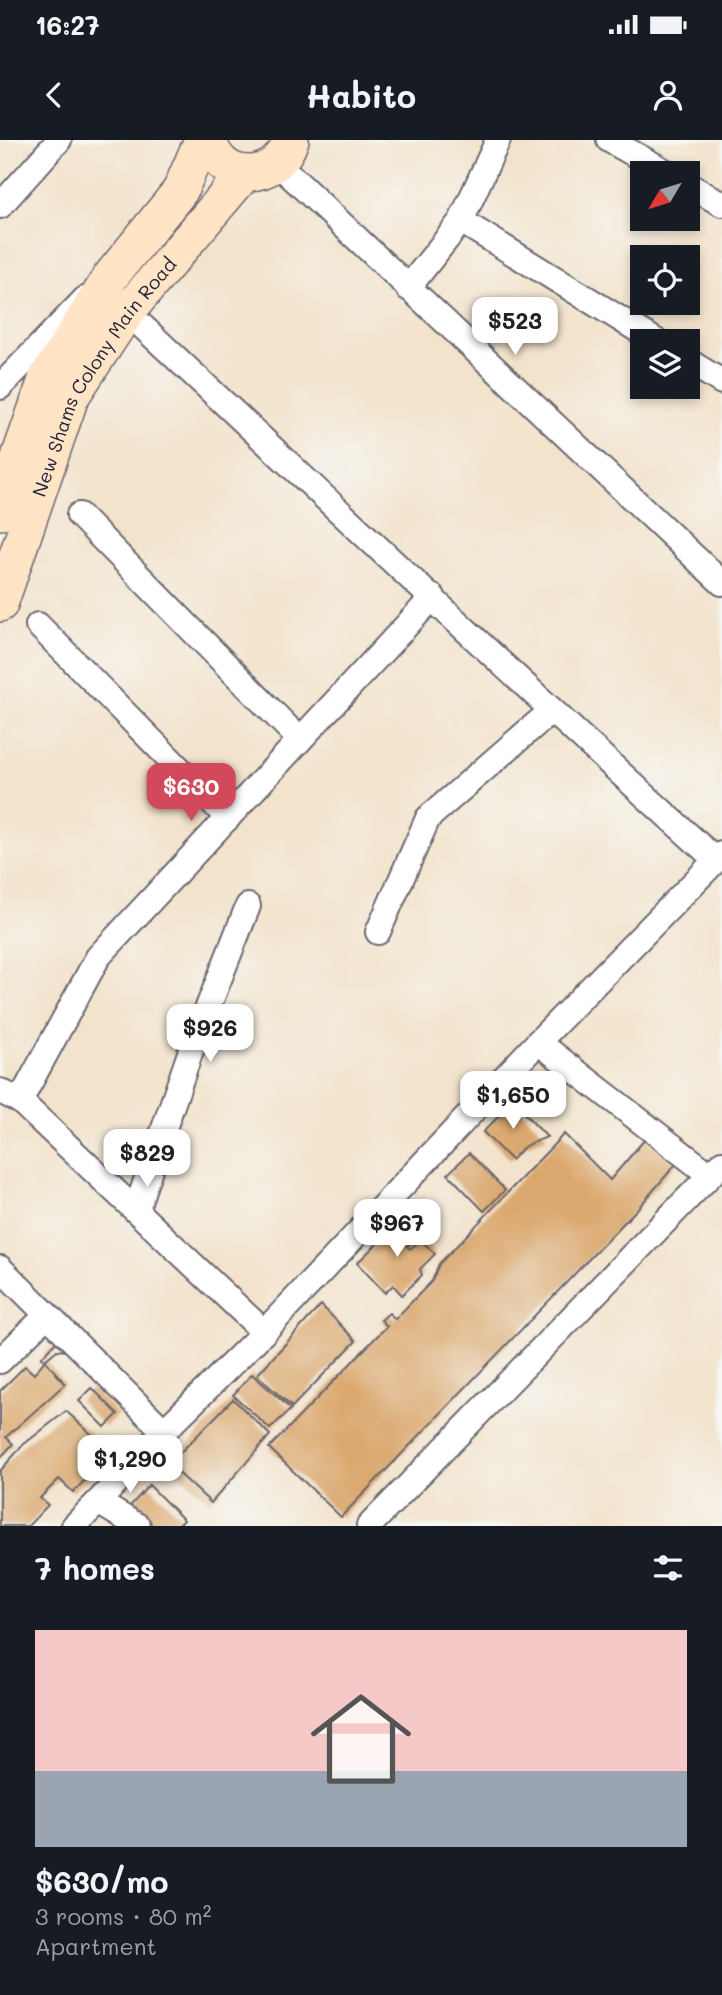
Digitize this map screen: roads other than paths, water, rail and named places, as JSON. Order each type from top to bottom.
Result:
[{"type":"main road","name":"New Shams Colony Main Road","points":[[0,512],[47,377],[111,276],[180,191],[202,140]]},
{"type":"main road","points":[[209,140],[211,150],[226,166],[271,159]]},
{"type":"main road","name":"New Shams Colony Main Road","points":[[0,604],[71,397],[127,313],[271,159]]},
{"type":"street","points":[[0,206],[60,140]]},
{"type":"street","points":[[408,288],[461,221],[498,140]]},
{"type":"street","points":[[609,140],[646,161]]},
{"type":"street","points":[[271,159],[722,583]]},
{"type":"street","points":[[700,192],[722,204]]},
{"type":"street","points":[[461,221],[636,329]]},
{"type":"street","points":[[0,387],[73,309],[111,276]]},
{"type":"street","points":[[74,1526],[164,1431],[264,1332],[538,1042],[719,857],[551,711],[433,597],[127,313]]},
{"type":"street","points":[[700,368],[722,382]]},
{"type":"street","points":[[79,515],[300,740]]},
{"type":"street","points":[[264,1332],[136,1210],[10,1096],[98,957],[433,597]]},
{"type":"street","points":[[38,625],[228,818]]},
{"type":"street","points":[[378,932],[428,818],[551,711]]},
{"type":"street","points":[[136,1210],[190,1053],[248,906]]},
{"type":"street","points":[[369,1526],[716,1169],[538,1042]]},
{"type":"street","points":[[0,1268],[164,1431]]},
{"type":"street","points":[[0,1361],[47,1315]]},
{"type":"street","points":[[98,1502],[138,1526]]}]
